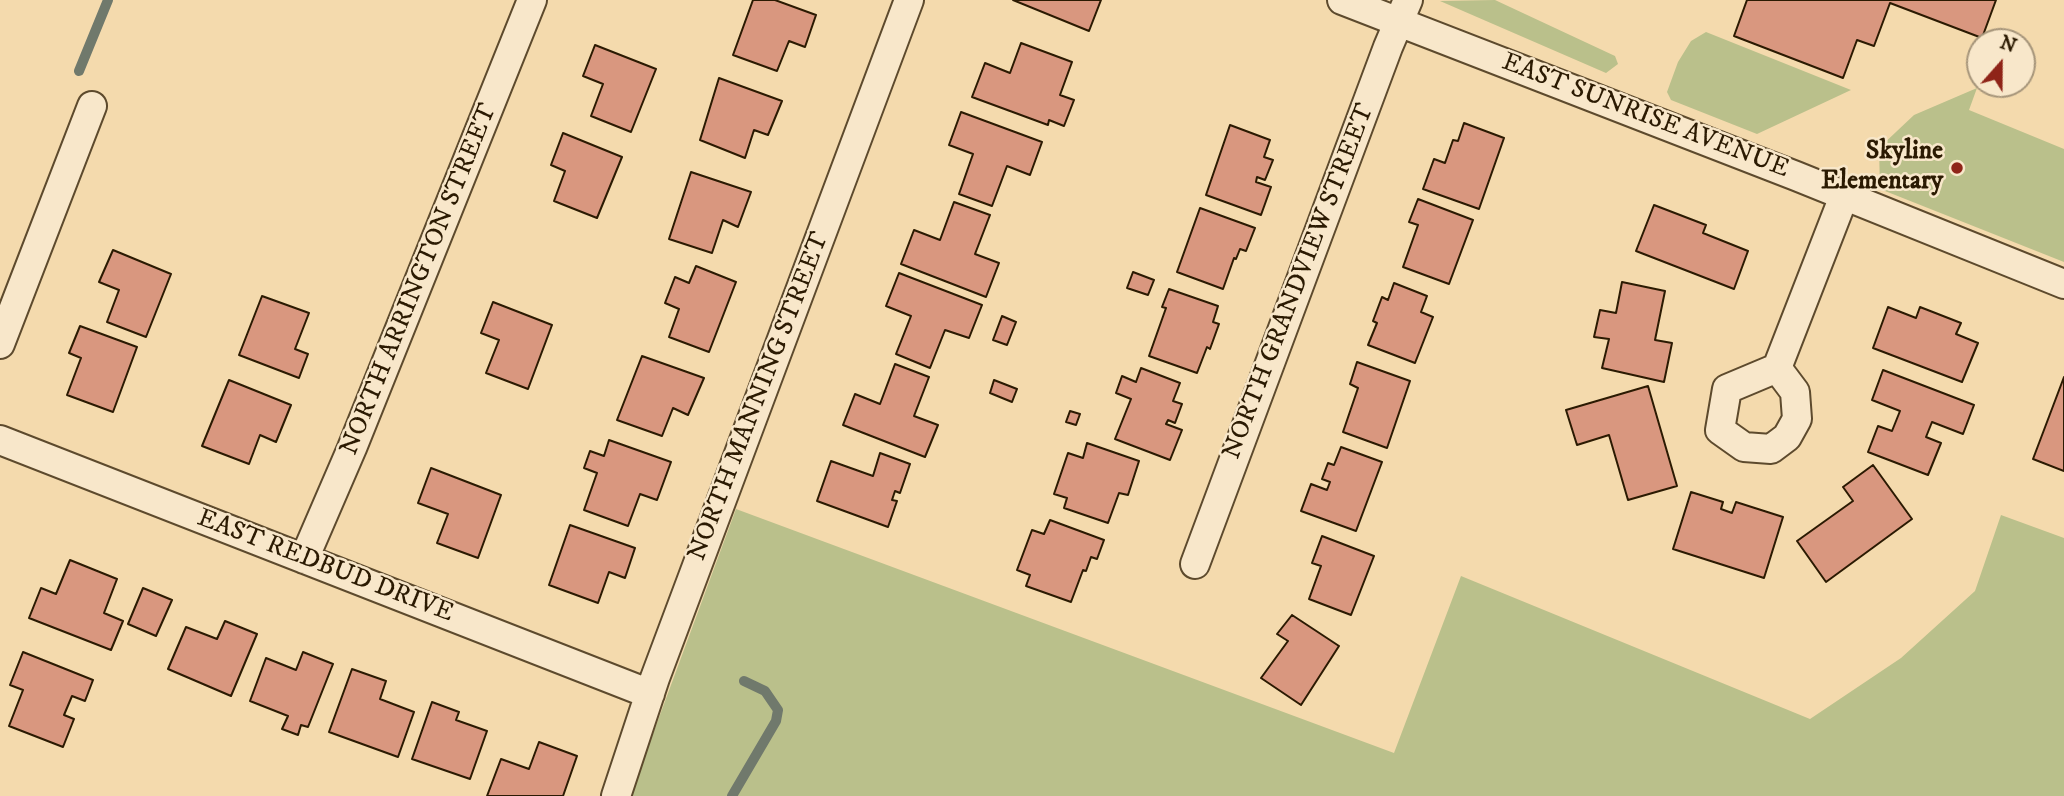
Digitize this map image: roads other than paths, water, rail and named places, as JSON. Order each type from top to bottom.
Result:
[{"type":"street","name":"NORTH ARRINGTON STREET","points":[[304,559],[352,448],[532,0]]},
{"type":"street","name":"NORTH MANNING STREET","points":[[616,796],[650,694],[909,0]]},
{"type":"street","name":"EAST SUNRISE AVENUE","points":[[1342,0],[1404,11],[1844,196],[2064,284]]},
{"type":"street","name":"NORTH GRANDVIEW STREET","points":[[1195,564],[1383,60],[1404,11]]},
{"type":"street","points":[[0,344],[92,106]]},
{"type":"street","points":[[1777,368],[1844,196]]},
{"type":"street","name":"EAST REDBUD DRIVE","points":[[0,440],[650,694]]},
{"type":"waterway","points":[[79,71],[108,0]]},
{"type":"waterway","points":[[732,796],[776,721],[778,710],[765,691],[744,681]]},
{"type":"place","name":"Skyline Elementary","points":[[1957,168]]}]
